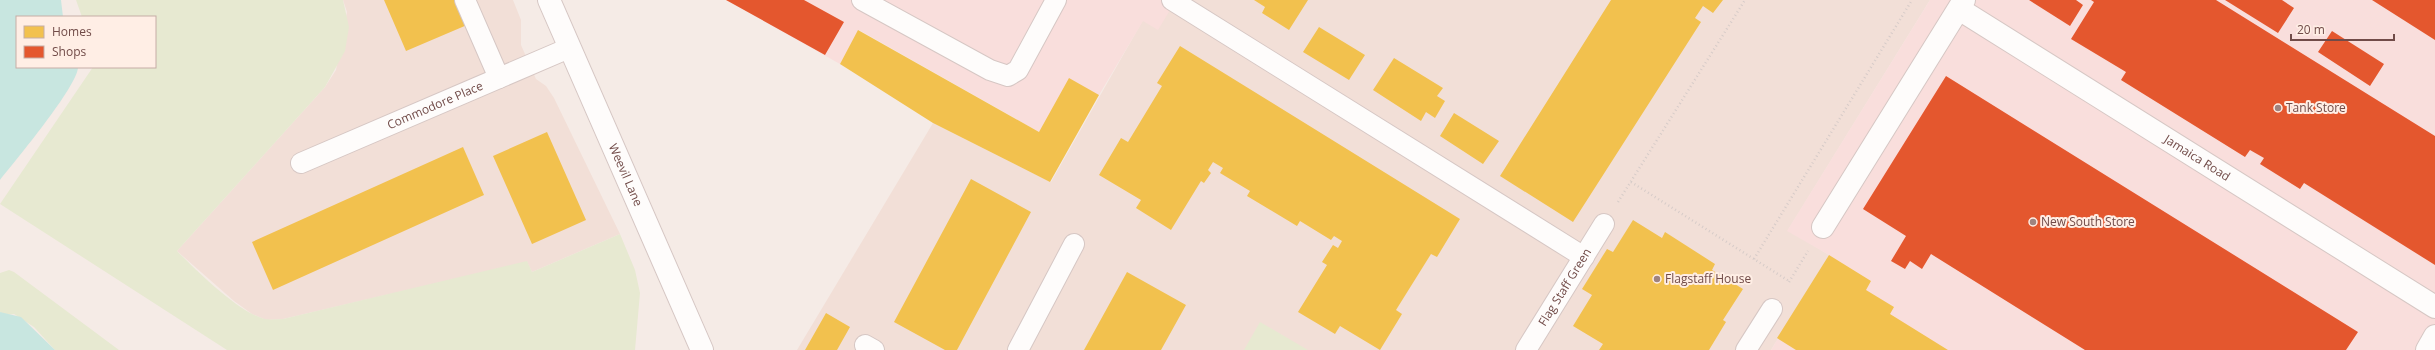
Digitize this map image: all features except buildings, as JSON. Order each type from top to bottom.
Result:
[{"type":"street","name":"Weevil Lane","points":[[552,2],[569,48],[702,350]]},
{"type":"street","points":[[1824,227],[1961,5]]},
{"type":"street","name":"Jamaica Road","points":[[1961,5],[2435,307]]},
{"type":"street","points":[[2427,350],[2435,336]]},
{"type":"lane","points":[[466,0],[499,78]]},
{"type":"lane","points":[[862,0],[990,70],[1008,76],[1014,74],[1022,64],[1056,0]]},
{"type":"lane","points":[[1172,0],[1584,257]]},
{"type":"lane","name":"Commodore Place","points":[[300,163],[569,48]]},
{"type":"lane","name":"Flag Staff Green","points":[[1526,350],[1604,224]]},
{"type":"lane","points":[[1018,350],[1074,244]]},
{"type":"lane","points":[[1746,350],[1772,309]]},
{"type":"path","points":[[1604,224],[1745,0]]},
{"type":"path","points":[[1754,259],[1912,0]]},
{"type":"path","points":[[1631,182],[1789,281],[1824,227]]},
{"type":"shaded area","points":[[343,0],[513,0],[521,20],[521,45],[536,79],[546,86],[554,98],[620,234],[532,272],[527,262],[283,319],[266,320],[252,314],[234,301],[177,251],[325,87],[336,70],[347,12]]},
{"type":"shaded area","points":[[726,0],[1176,0],[1158,30],[1143,21],[1099,95],[1039,132],[859,30],[840,64]]},
{"type":"shaded area","points":[[1176,0],[1930,0],[1788,230],[1829,255],[1771,350],[797,350],[933,123],[1051,182],[1143,20]]},
{"type":"shaded area","points":[[1930,0],[2435,0],[2435,350],[1771,350],[1829,255],[1787,231]]},
{"type":"green space","points":[[76,0],[343,0],[349,27],[345,51],[325,87],[177,251],[218,290],[243,309],[265,319],[283,319],[527,261],[532,272],[620,234],[635,270],[640,293],[635,350],[227,350],[0,204],[92,68],[156,68],[156,16],[82,16]]},
{"type":"green space","points":[[9,270],[14,272],[119,350],[55,350],[34,327],[14,314],[5,315],[0,312],[0,273]]},
{"type":"green space","points":[[1260,322],[1308,350],[1244,350]]},
{"type":"water","points":[[0,0],[61,0],[63,16],[16,16],[16,68],[78,68],[75,77],[57,106],[0,180]]},
{"type":"water","points":[[0,312],[21,317],[55,350],[0,350]]},
{"type":"place","name":"Tank Store","points":[[2278,108]]},
{"type":"place","name":"New South Store","points":[[2033,222]]},
{"type":"place","name":"Flagstaff House","points":[[1657,279]]}]
